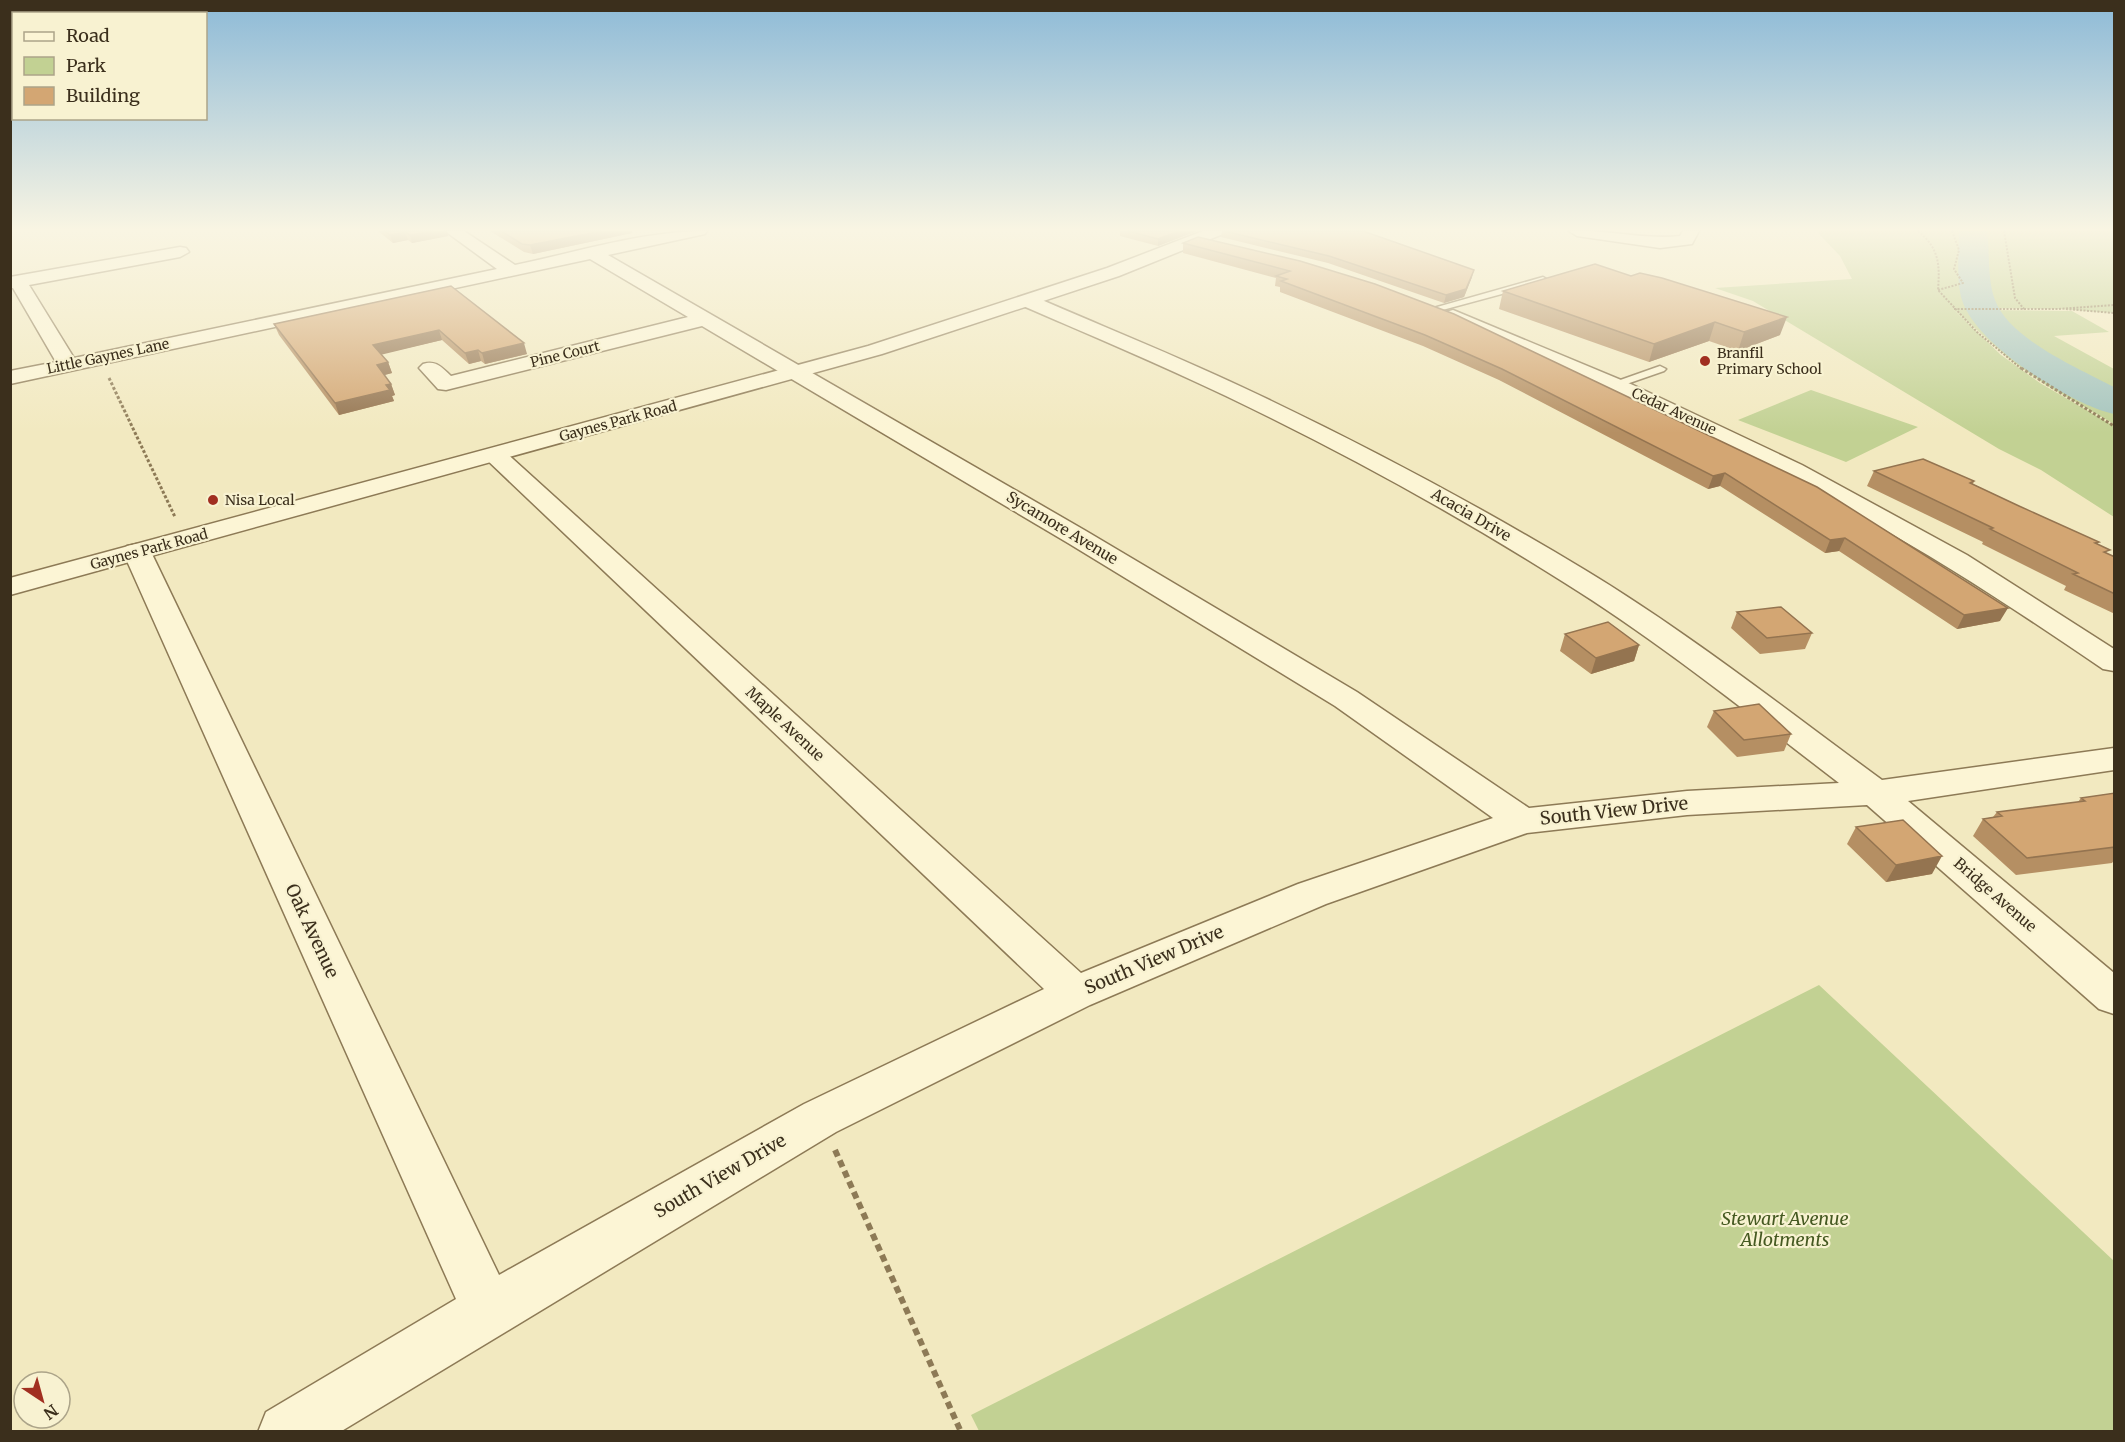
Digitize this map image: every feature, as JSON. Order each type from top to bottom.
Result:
[{"type":"street","points":[[25,298],[68,365]]},
{"type":"street","name":"Little Gaynes Lane","points":[[10,378],[374,298]]},
{"type":"street","name":"Sycamore Avenue","points":[[669,298],[1077,537],[1346,699],[1523,821]]},
{"type":"street","name":"Gaynes Park Road","points":[[10,587],[796,372],[1036,298]]},
{"type":"street","name":"Cedar Avenue","points":[[1411,300],[1615,384],[1746,446],[1917,535],[2050,617],[2115,662]]},
{"type":"street","name":"Acacia Drive","points":[[1028,301],[1233,391],[1370,459],[1473,516],[1576,578],[1664,635],[1876,793]]},
{"type":"street","name":"Pine Court","points":[[430,368],[446,384],[705,319]]},
{"type":"street","name":"Maple Avenue","points":[[495,455],[1075,993]]},
{"type":"street","name":"Oak Avenue","points":[[137,552],[488,1310]]},
{"type":"street","name":"South View Drive","points":[[286,1431],[488,1310],[820,1118],[1075,993],[1312,894],[1523,821],[1687,803],[1876,793],[2115,759]]},
{"type":"street","name":"Bridge Avenue","points":[[1876,793],[2115,997]]},
{"type":"lane","points":[[1435,309],[1475,298]]},
{"type":"lane","points":[[1615,384],[1660,369]]},
{"type":"path","points":[[1945,298],[2001,355],[2040,383],[2115,426]]},
{"type":"path","points":[[2015,298],[2024,309]]},
{"type":"path","points":[[1953,309],[2059,309],[2115,305]]},
{"type":"path","points":[[2059,309],[2115,313]]},
{"type":"path","points":[[100,358],[178,524],[178,540]]},
{"type":"path","points":[[820,1118],[961,1431]]},
{"type":"green space","points":[[1745,298],[2114,298],[2114,313],[2059,309],[1969,308],[2072,311],[2109,332],[2054,336],[2114,369],[2114,424],[2046,385],[2012,361],[1952,308],[2001,355],[2040,383],[2114,426],[2114,517],[2041,470],[1999,449]]},
{"type":"green space","points":[[1811,390],[1918,427],[1846,462],[1738,420]]},
{"type":"green space","name":"Stewart Avenue Allotments","points":[[1819,985],[2114,1261],[2114,1431],[979,1431],[971,1415]]},
{"type":"building","points":[[394,298],[467,298],[524,343],[482,353],[478,350],[465,353],[439,330],[373,345],[388,362],[377,365],[391,384],[386,385],[390,390],[335,403],[274,324]]},
{"type":"building","points":[[1327,298],[1413,298],[1454,314],[1817,487],[2008,608],[1964,615],[1845,538],[1830,540],[1725,473],[1713,476],[1502,369],[1425,335]]},
{"type":"building","points":[[1524,298],[1727,298],[1787,317],[1744,332],[1715,322],[1654,344]]},
{"type":"building","points":[[1923,459],[1974,481],[1970,483],[2099,542],[2095,543],[2110,550],[2104,552],[2115,557],[2115,594],[1990,529],[1993,528],[1874,471]]},
{"type":"building","points":[[1781,607],[1812,633],[1767,638],[1737,612]]},
{"type":"building","points":[[1608,622],[1639,645],[1596,658],[1565,634]]},
{"type":"building","points":[[1759,704],[1791,734],[1744,740],[1714,711]]},
{"type":"building","points":[[2115,793],[2115,847],[2027,858],[1983,819],[2002,816],[1997,812],[2085,801],[2081,798]]},
{"type":"building","points":[[1903,820],[1942,856],[1896,865],[1856,827]]},
{"type":"waterway","points":[[1978,298],[1985,315],[2015,345],[2058,372],[2114,402]]},
{"type":"place","name":"Branfil Primary School","points":[[1705,361]]},
{"type":"place","name":"Nisa Local","points":[[213,500]]}]
